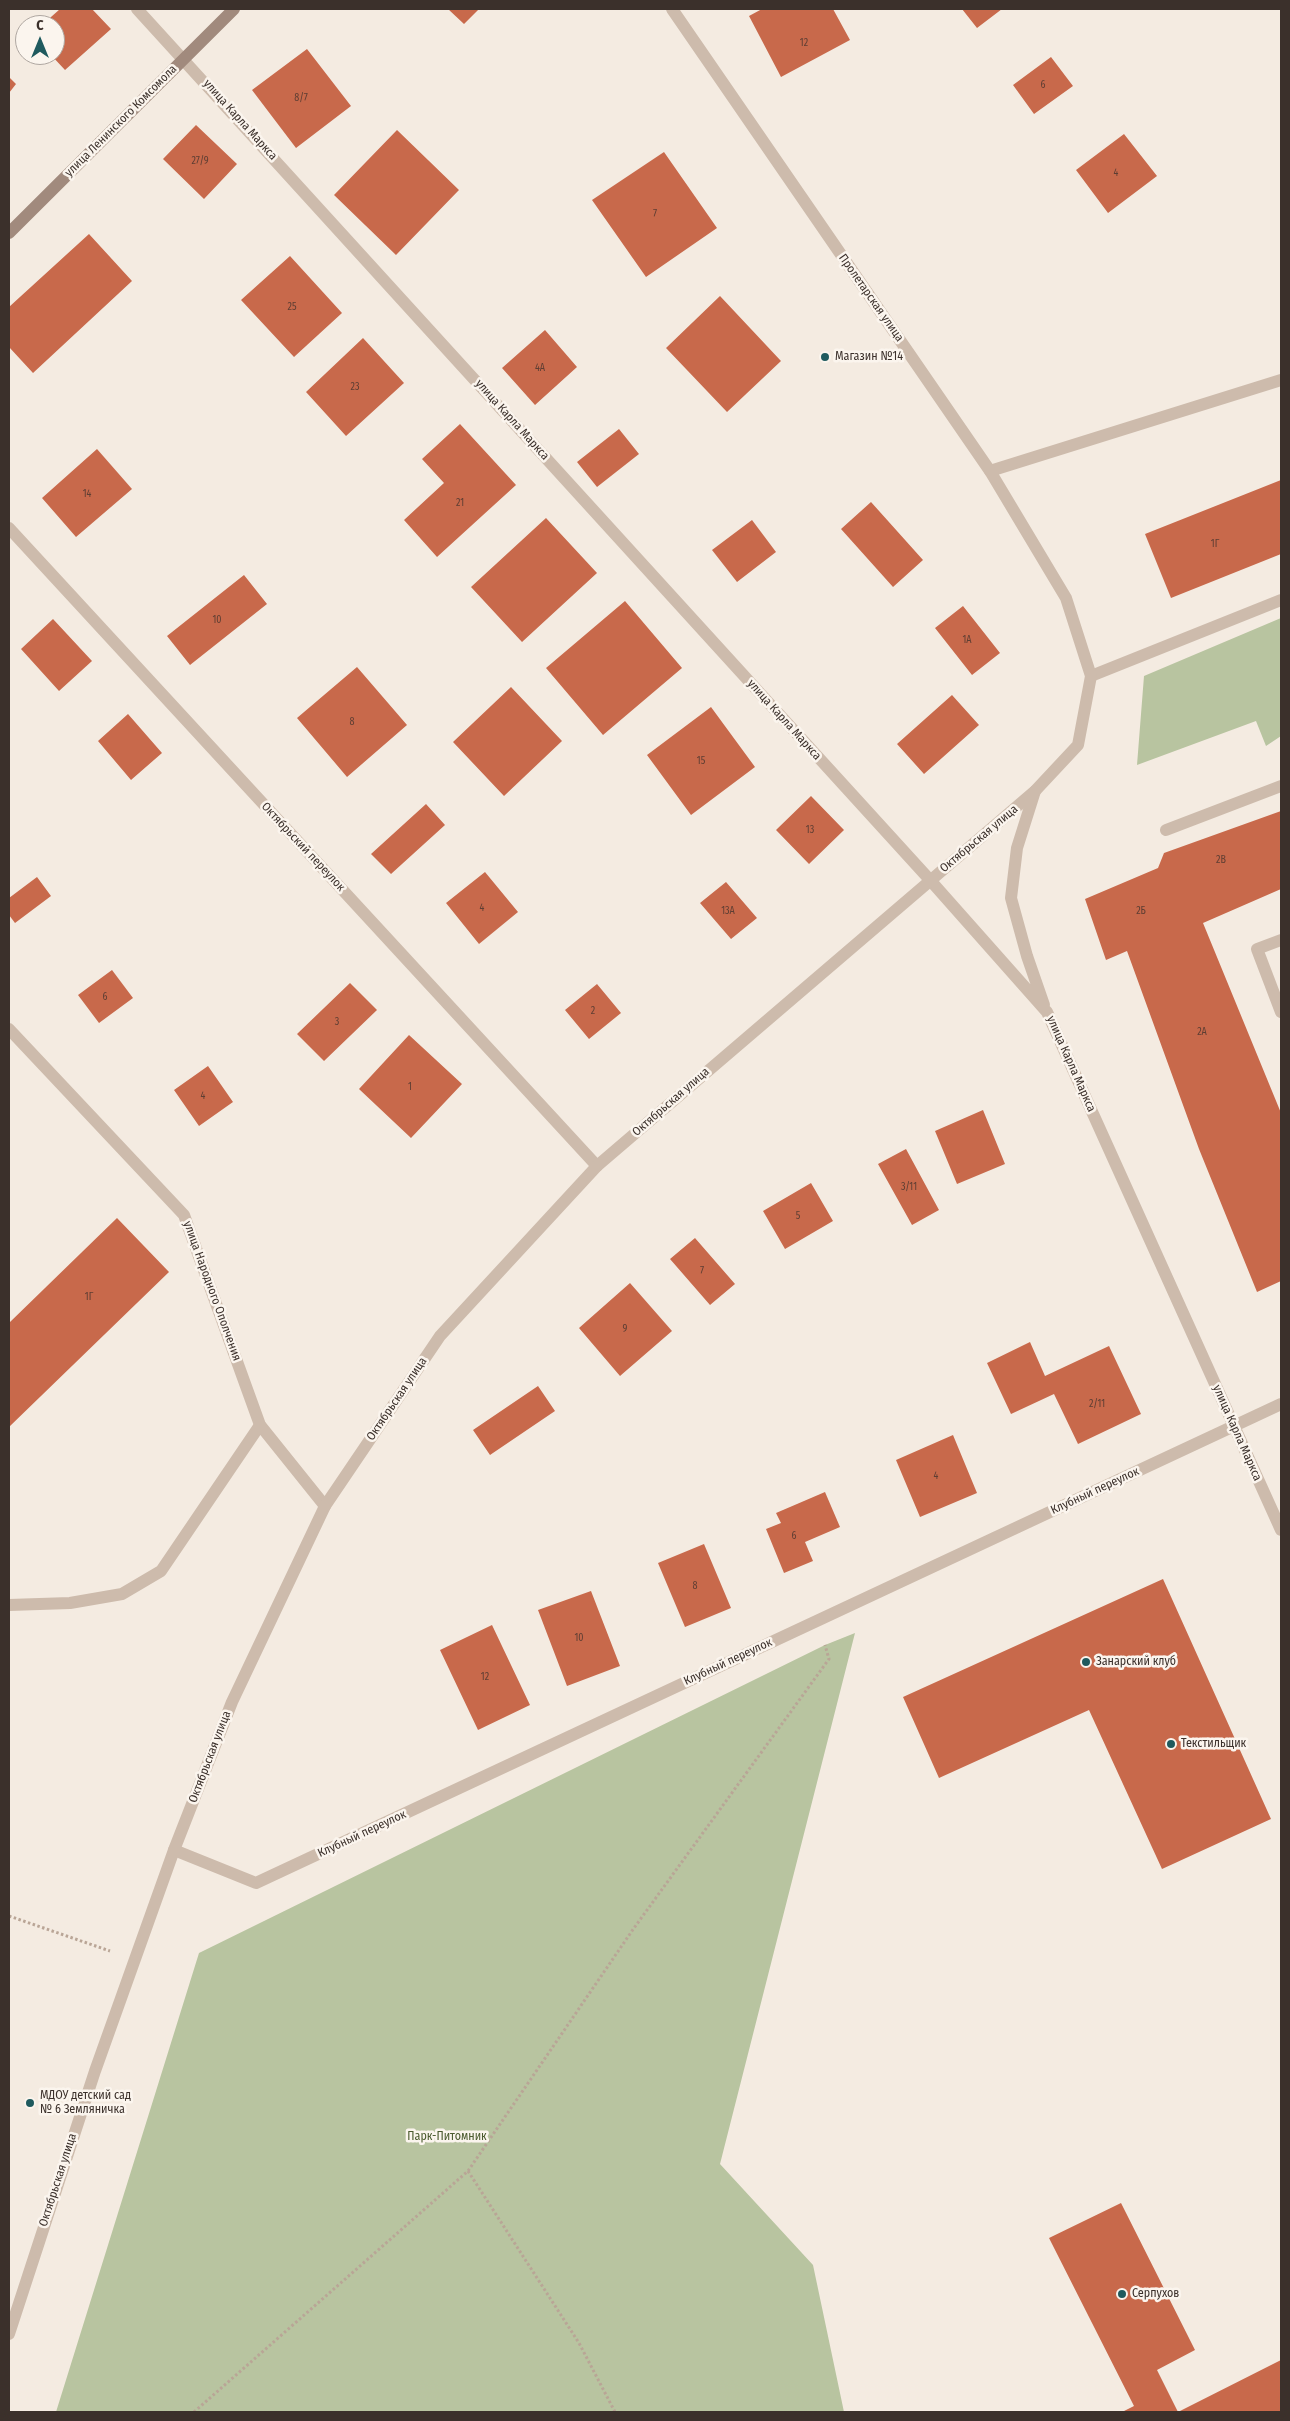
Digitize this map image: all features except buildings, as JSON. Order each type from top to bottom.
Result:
[{"type":"main road","name":"улица Ленинского Комсомола","points":[[9,233],[234,9]]},
{"type":"street","name":"улица Карла Маркса","points":[[137,9],[930,880],[1047,1012],[1281,1530]]},
{"type":"street","name":"Пролетарская улица","points":[[672,9],[990,471],[1066,598],[1091,676]]},
{"type":"street","points":[[990,471],[1281,380]]},
{"type":"street","name":"Октябрьский переулок","points":[[9,528],[597,1166]]},
{"type":"street","points":[[1091,676],[1281,600]]},
{"type":"street","name":"Октябрьская улица","points":[[9,2334],[57,2181],[174,1850],[232,1702],[324,1506],[440,1336],[597,1166],[1035,791],[1078,745],[1091,676]]},
{"type":"street","points":[[1166,830],[1281,786]]},
{"type":"street","points":[[1035,791],[1017,848],[1012,898],[1027,956],[1047,1012]]},
{"type":"street","points":[[1281,940],[1257,949],[1281,1012]]},
{"type":"street","name":"улица Народного Ополчения","points":[[9,1029],[184,1215],[260,1425],[324,1506]]},
{"type":"street","name":"Клубный переулок","points":[[174,1850],[256,1884],[1281,1404]]},
{"type":"street","points":[[9,1606],[70,1603],[122,1594],[161,1571],[260,1425]]},
{"type":"path","points":[[194,2412],[468,2171],[634,1928],[829,1659],[817,1621]]},
{"type":"path","points":[[9,1916],[135,1959]]},
{"type":"path","points":[[468,2171],[580,2343],[615,2412]]},
{"type":"green space","points":[[1281,618],[1281,736],[1266,746],[1256,721],[1137,765],[1144,676]]},
{"type":"green space","name":"Парк-Питомник","points":[[855,1633],[720,2164],[813,2265],[844,2412],[56,2412],[199,1953],[825,1645]]},
{"type":"place","name":"Магазин №14","points":[[825,357]]},
{"type":"place","name":"Занарский клуб","points":[[1086,1662]]},
{"type":"place","name":"Текстильщик","points":[[1171,1744]]},
{"type":"place","name":"МДОУ детский сад № 6 Земляничка","points":[[30,2103]]},
{"type":"place","name":"Серпухов","points":[[1122,2294]]}]
